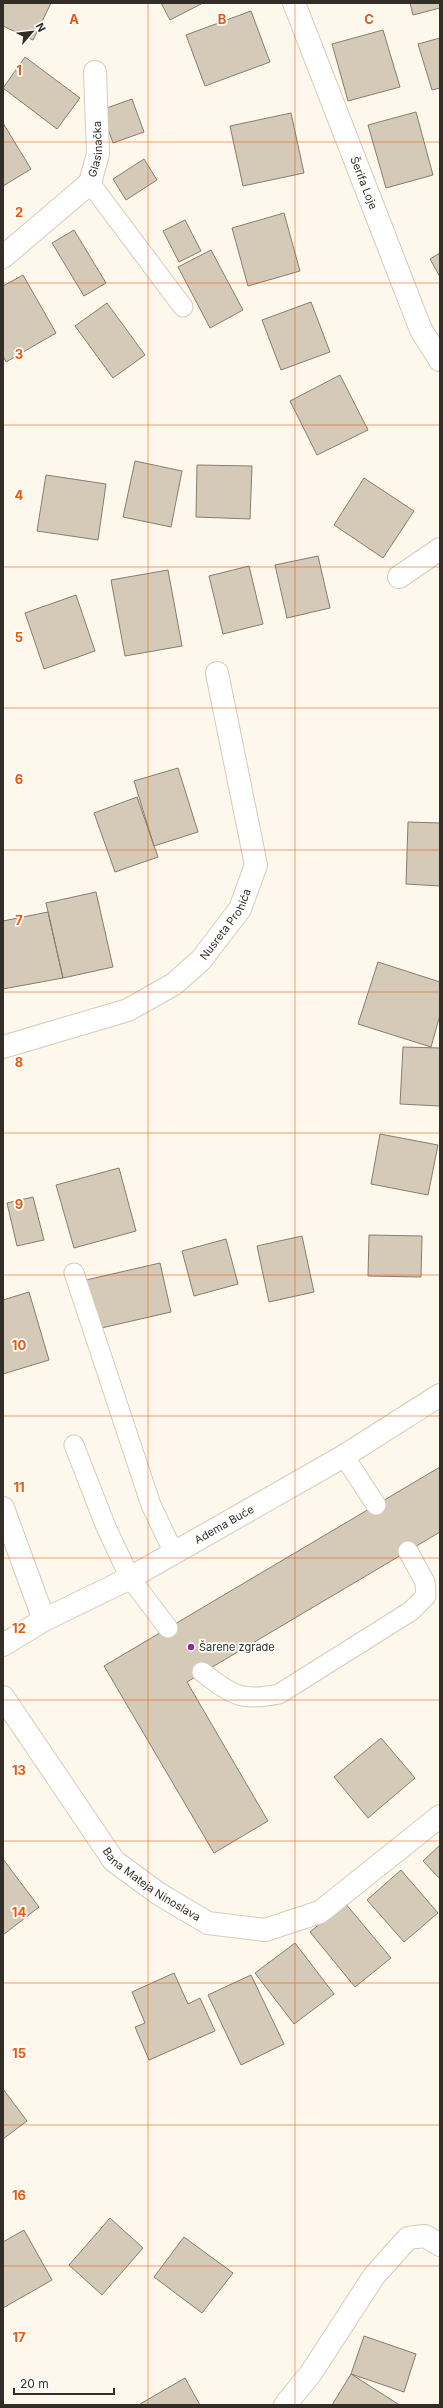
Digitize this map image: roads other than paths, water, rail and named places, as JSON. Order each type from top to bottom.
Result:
[{"type":"street","name":"Šerifa Loje","points":[[294,3],[421,330],[440,360]]},
{"type":"street","name":"Glasinačka","points":[[3,257],[90,183],[98,154],[96,72]]},
{"type":"street","points":[[399,577],[440,549]]},
{"type":"street","name":"Nusreta Prohića","points":[[3,1047],[128,1010],[174,984],[201,960],[240,909],[256,865],[217,673]]},
{"type":"street","name":"Adema Buće","points":[[3,1645],[44,1620],[130,1578],[344,1456],[440,1395]]},
{"type":"street","points":[[3,1508],[44,1620]]},
{"type":"street","name":"Bana Mateja Ninoslava","points":[[3,1697],[114,1861],[158,1894],[208,1922],[265,1930],[320,1912],[440,1816]]},
{"type":"street","points":[[284,2405],[312,2373],[374,2276],[408,2238],[425,2236],[440,2245]]},
{"type":"lane","points":[[90,183],[183,307]]},
{"type":"lane","points":[[74,1273],[151,1505],[174,1553]]},
{"type":"lane","points":[[74,1445],[106,1527],[130,1578],[168,1628]]},
{"type":"lane","points":[[344,1456],[376,1505]]},
{"type":"lane","points":[[202,1672],[232,1694],[256,1699],[279,1694],[411,1611],[426,1596],[425,1582],[408,1551]]},
{"type":"place","name":"Šarene zgrade","points":[[191,1647]]}]
